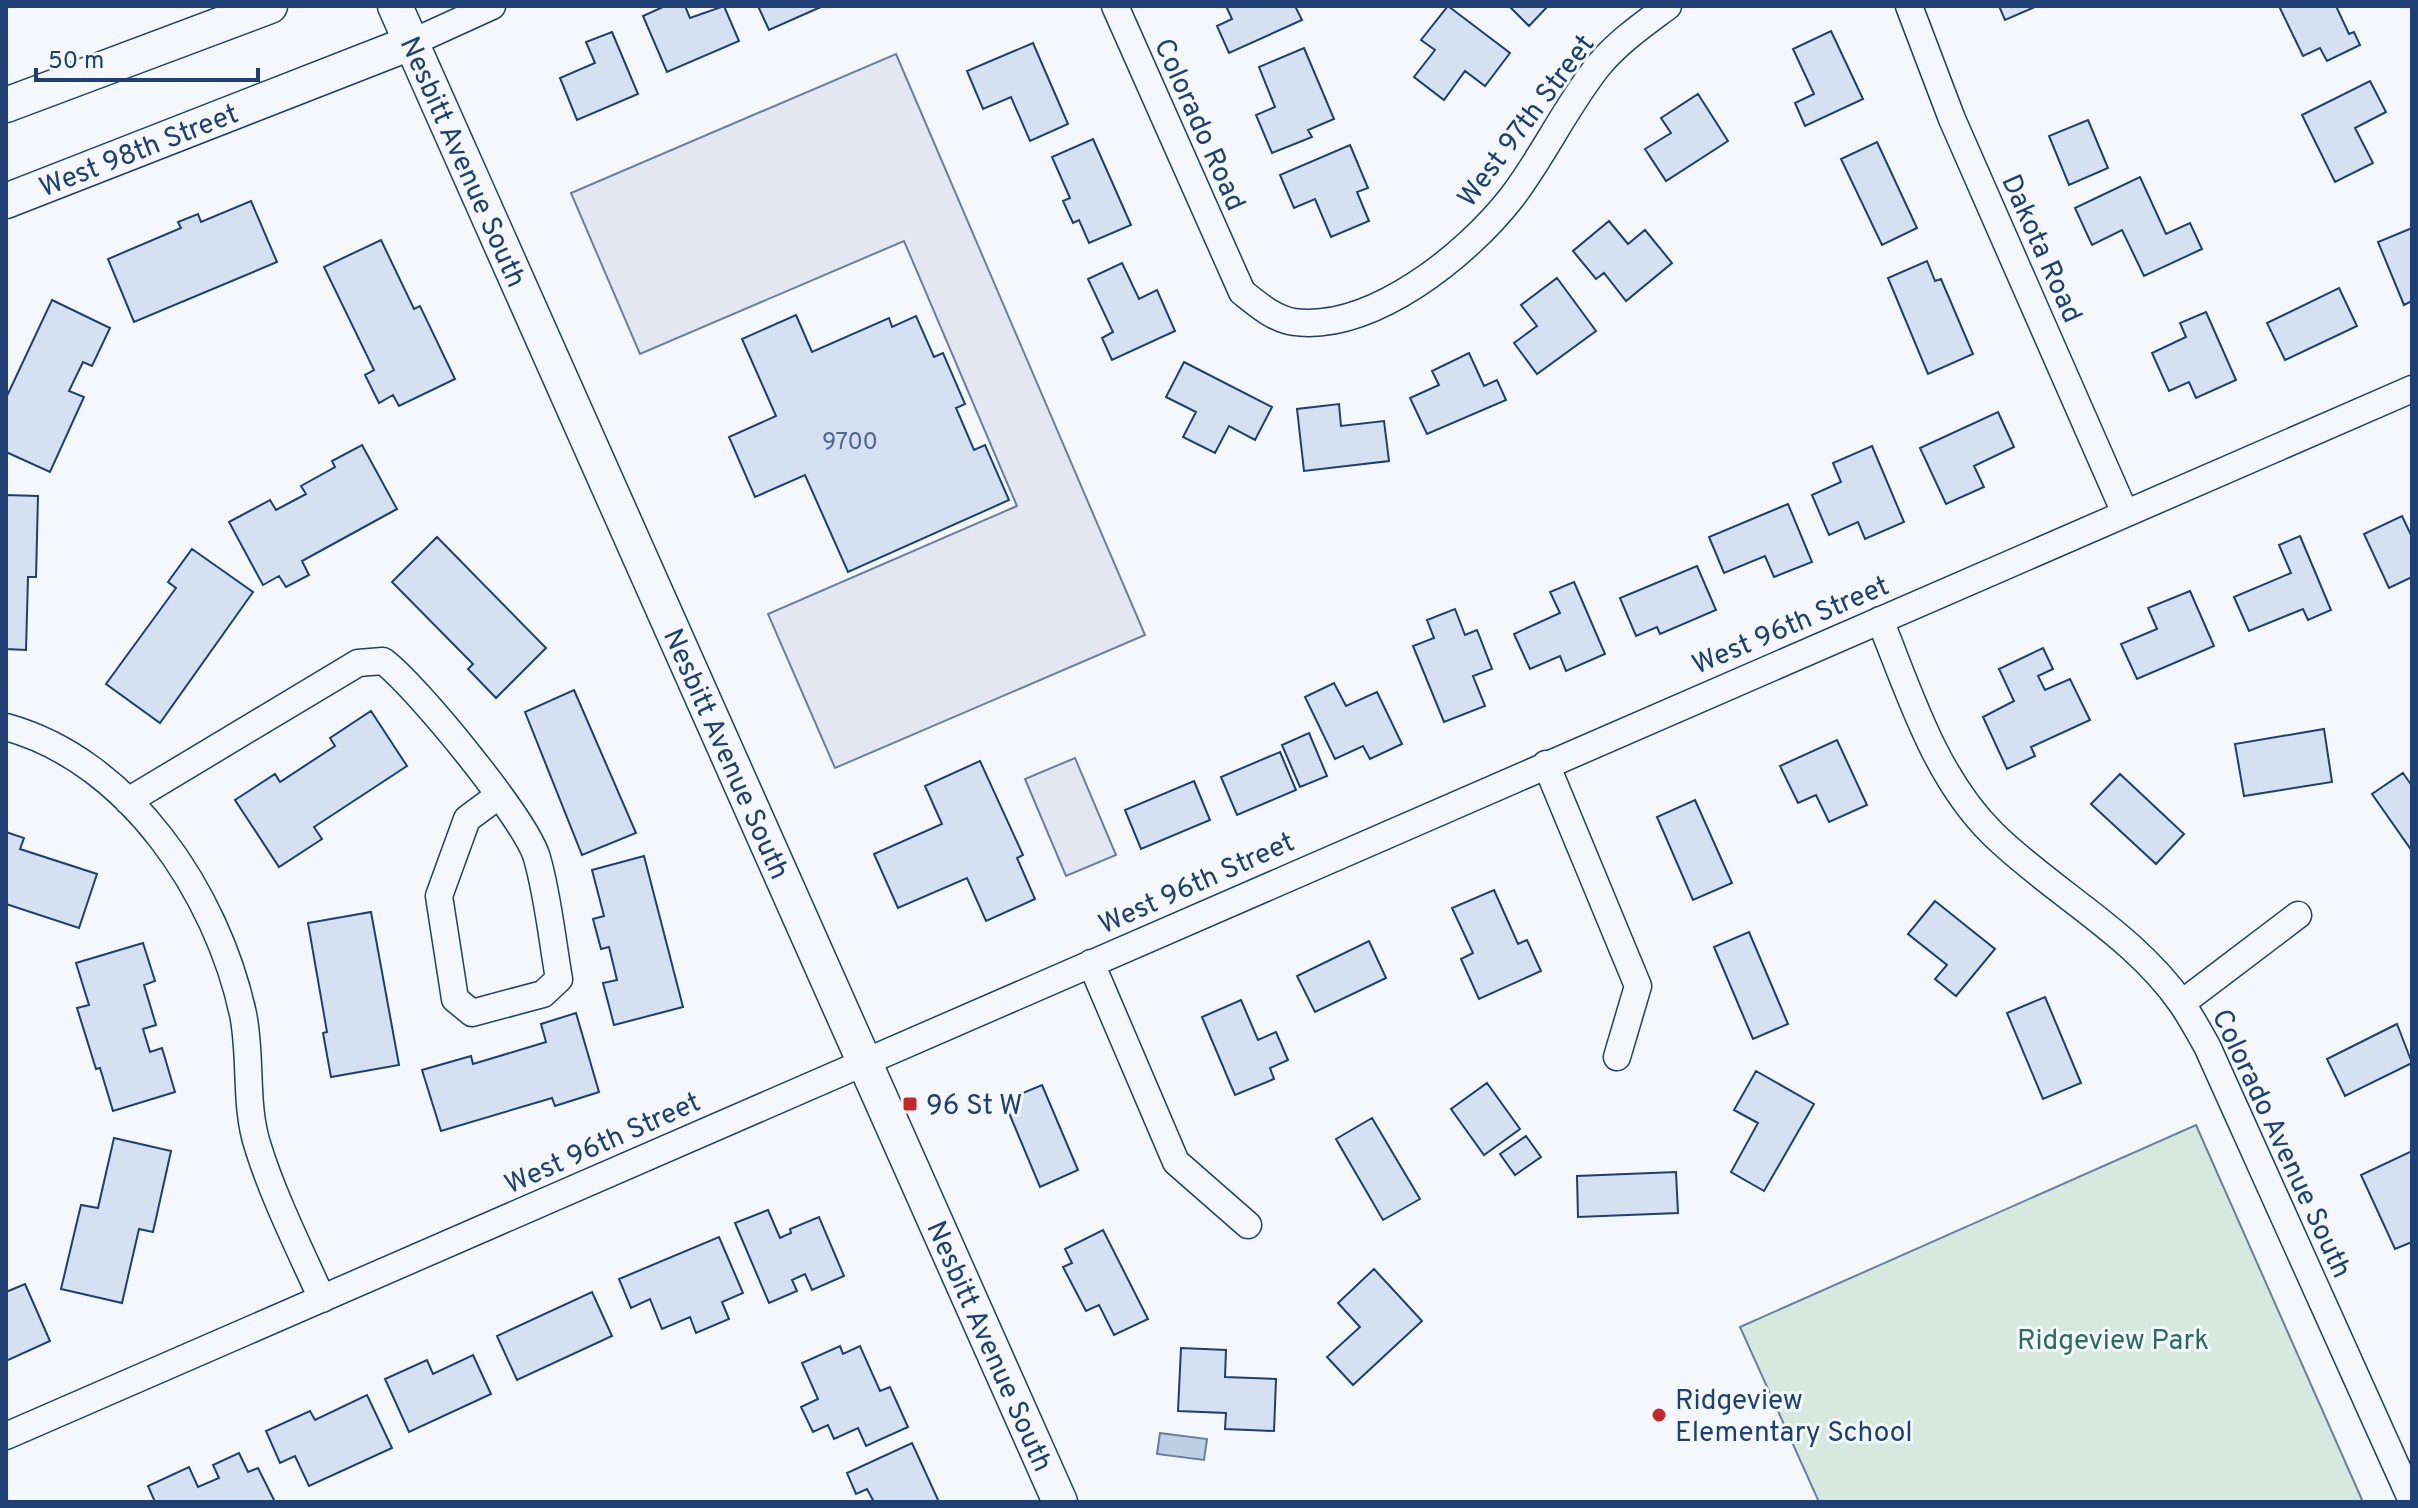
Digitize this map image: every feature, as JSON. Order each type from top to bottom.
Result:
[{"type":"street","points":[[186,37],[215,6]]},
{"type":"street","points":[[6,105],[270,6]]},
{"type":"street","name":"Nesbitt Avenue South","points":[[395,6],[1060,1502]]},
{"type":"street","name":"West 98th Street","points":[[6,201],[413,42],[492,6]]},
{"type":"street","name":"Colorado Road","points":[[1115,6],[1228,267]]},
{"type":"street","name":"West 97th Street","points":[[1228,267],[1242,292],[1265,311],[1291,322],[1320,323],[1350,316],[1377,304],[1437,271],[1478,236],[1513,196],[1600,64],[1668,6]]},
{"type":"street","name":"Dakota Road","points":[[1909,6],[1952,119],[2125,513]]},
{"type":"street","name":"West 96th Street","points":[[6,1436],[2412,389]]},
{"type":"street","name":"Colorado Avenue South","points":[[1880,620],[1955,790],[1992,833],[2127,946],[2182,1003],[2207,1046],[2412,1501]]},
{"type":"street","points":[[128,801],[358,663],[383,661],[404,676],[498,796],[537,855],[559,979],[543,994],[472,1013],[455,999],[439,896],[467,819],[498,796]]},
{"type":"street","points":[[6,727],[50,741],[128,801],[199,892],[226,952],[243,1016],[258,1147],[322,1299]]},
{"type":"street","points":[[1546,764],[1638,986],[1617,1057]]},
{"type":"street","points":[[2182,1003],[2298,915]]},
{"type":"street","points":[[1091,963],[1176,1162],[1248,1225]]},
{"type":"green space","name":"Ridgeview Park","points":[[2196,1125],[2363,1502],[1819,1502],[1740,1327]]},
{"type":"shaded area","points":[[896,54],[1145,635],[835,768],[768,614],[1017,506],[904,241],[640,354],[571,193]]},
{"type":"shaded area","points":[[1075,758],[1116,855],[1066,876],[1025,779]]},
{"type":"water","points":[[1160,1433],[1207,1439],[1204,1460],[1157,1454]]},
{"type":"building","points":[[665,6],[685,6],[690,18],[724,6],[739,41],[667,72],[643,16]]},
{"type":"building","points":[[758,6],[823,6],[769,30]]},
{"type":"building","points":[[1226,6],[1295,6],[1302,20],[1229,53],[1217,26],[1232,19]]},
{"type":"building","points":[[1448,6],[1510,53],[1485,86],[1465,71],[1444,100],[1414,77],[1435,50],[1421,40]]},
{"type":"building","points":[[1509,6],[1548,6],[1529,26]]},
{"type":"building","points":[[1999,6],[2037,6],[2005,20]]},
{"type":"building","points":[[2279,6],[2336,6],[2349,34],[2354,32],[2360,45],[2327,61],[2320,48],[2303,56]]},
{"type":"building","points":[[1831,31],[1863,99],[1805,126],[1795,103],[1814,94],[1793,49]]},
{"type":"building","points":[[612,32],[638,94],[577,120],[560,78],[595,63],[586,42]]},
{"type":"building","points":[[1033,43],[1068,124],[1030,141],[1011,97],[983,109],[967,71]]},
{"type":"building","points":[[1304,48],[1334,119],[1308,130],[1312,137],[1272,153],[1256,115],[1275,107],[1259,67]]},
{"type":"building","points":[[2370,81],[2386,112],[2355,128],[2373,163],[2335,182],[2302,115]]},
{"type":"building","points":[[1698,94],[1728,141],[1666,181],[1645,149],[1671,133],[1661,118]]},
{"type":"building","points":[[2088,120],[2108,168],[2069,185],[2049,136]]},
{"type":"building","points":[[1093,139],[1131,225],[1089,243],[1079,220],[1073,223],[1063,201],[1070,198],[1052,157]]},
{"type":"building","points":[[1877,142],[1917,228],[1882,245],[1841,159]]},
{"type":"building","points":[[1350,145],[1368,188],[1357,192],[1369,221],[1331,237],[1315,199],[1294,208],[1280,175]]},
{"type":"building","points":[[2140,177],[2166,234],[2190,223],[2202,249],[2144,276],[2122,230],[2092,245],[2075,208]]},
{"type":"building","points":[[251,201],[277,262],[134,322],[108,259],[181,228],[178,222],[198,214],[201,222]]},
{"type":"building","points":[[1609,221],[1628,244],[1645,230],[1672,263],[1626,301],[1604,273],[1596,279],[1573,251]]},
{"type":"building","points":[[2412,228],[2412,301],[2404,305],[2378,242]]},
{"type":"building","points":[[381,240],[414,309],[420,306],[455,379],[399,406],[393,395],[379,403],[365,375],[374,370],[324,267]]},
{"type":"building","points":[[1927,261],[1935,281],[1941,279],[1973,354],[1928,374],[1888,278]]},
{"type":"building","points":[[1122,263],[1139,299],[1157,290],[1175,331],[1112,360],[1102,338],[1113,332],[1088,279]]},
{"type":"building","points":[[1557,278],[1596,331],[1537,374],[1514,343],[1537,326],[1521,305]]},
{"type":"building","points":[[2339,288],[2357,326],[2285,360],[2267,323]]},
{"type":"building","points":[[52,300],[110,328],[92,366],[83,362],[69,391],[84,397],[50,472],[6,452],[6,398]]},
{"type":"building","points":[[2206,312],[2236,380],[2196,398],[2189,382],[2169,391],[2152,353],[2186,337],[2180,323]]},
{"type":"building","points":[[796,315],[812,352],[889,318],[892,327],[916,316],[934,357],[943,353],[965,404],[956,408],[974,450],[985,445],[1009,500],[848,572],[805,475],[755,497],[729,437],[776,416],[742,339]]},
{"type":"building","points":[[1469,353],[1484,386],[1497,380],[1506,400],[1427,434],[1410,398],[1439,385],[1432,371]]},
{"type":"building","points":[[1184,362],[1272,407],[1255,440],[1229,426],[1215,453],[1183,437],[1196,412],[1166,397]]},
{"type":"building","points":[[1339,404],[1341,426],[1384,421],[1389,461],[1304,471],[1297,409]]},
{"type":"building","points":[[1998,412],[2014,447],[1974,466],[1984,487],[1946,504],[1920,448]]},
{"type":"building","points":[[362,445],[397,509],[302,561],[309,575],[286,587],[279,576],[263,585],[229,522],[270,500],[276,510],[306,494],[301,486],[335,467],[332,461]]},
{"type":"building","points":[[1872,446],[1904,522],[1865,539],[1858,522],[1829,535],[1812,495],[1841,482],[1833,463]]},
{"type":"building","points":[[6,495],[38,496],[36,577],[28,577],[26,650],[6,649]]},
{"type":"building","points":[[1788,504],[1812,562],[1774,577],[1765,556],[1724,573],[1709,537]]},
{"type":"building","points":[[2402,516],[2412,537],[2412,577],[2389,588],[2364,534]]},
{"type":"building","points":[[2300,536],[2331,610],[2308,620],[2303,609],[2249,631],[2234,597],[2291,573],[2279,545]]},
{"type":"building","points":[[437,537],[546,648],[496,698],[468,669],[473,664],[392,582]]},
{"type":"building","points":[[192,549],[253,592],[160,723],[106,684],[176,588],[168,582]]},
{"type":"building","points":[[1697,566],[1716,610],[1660,634],[1657,627],[1636,636],[1620,598]]},
{"type":"building","points":[[1574,582],[1605,654],[1566,671],[1560,656],[1530,669],[1514,634],[1560,613],[1550,592]]},
{"type":"building","points":[[2190,591],[2214,646],[2137,679],[2121,644],[2157,629],[2148,608]]},
{"type":"building","points":[[1455,609],[1465,635],[1477,630],[1492,669],[1473,676],[1485,706],[1444,722],[1413,646],[1434,638],[1427,620]]},
{"type":"building","points":[[2043,648],[2053,669],[2038,676],[2045,690],[2070,679],[2090,720],[2031,747],[2035,756],[2007,769],[1983,717],[2014,701],[1999,669]]},
{"type":"building","points":[[1334,683],[1346,706],[1377,692],[1402,744],[1370,759],[1363,746],[1335,759],[1305,697]]},
{"type":"building","points":[[574,690],[636,833],[582,855],[525,712]]},
{"type":"building","points":[[371,711],[407,766],[314,827],[322,839],[279,867],[235,800],[275,774],[280,782],[335,746],[330,738]]},
{"type":"building","points":[[2324,729],[2332,782],[2244,796],[2235,744]]},
{"type":"building","points":[[1309,733],[1327,776],[1300,787],[1282,745]]},
{"type":"building","points":[[1837,740],[1867,805],[1829,822],[1816,795],[1798,803],[1780,766]]},
{"type":"building","points":[[1280,752],[1296,790],[1237,815],[1221,777]]},
{"type":"building","points":[[980,761],[1023,855],[1017,858],[1035,899],[986,921],[967,878],[898,908],[874,854],[942,824],[925,786]]},
{"type":"building","points":[[2403,773],[2412,786],[2412,851],[2372,794]]},
{"type":"building","points":[[2120,774],[2184,834],[2156,864],[2091,804]]},
{"type":"building","points":[[1194,781],[1210,820],[1141,849],[1125,810]]},
{"type":"building","points":[[1695,800],[1732,883],[1693,900],[1657,817]]},
{"type":"building","points":[[6,832],[24,838],[20,849],[97,874],[79,928],[6,904]]},
{"type":"building","points":[[644,856],[683,1007],[614,1025],[603,983],[617,980],[609,947],[601,949],[593,919],[604,916],[592,870]]},
{"type":"building","points":[[1494,890],[1518,944],[1527,940],[1541,971],[1479,999],[1461,959],[1473,953],[1452,908]]},
{"type":"building","points":[[1935,901],[1995,949],[1956,996],[1935,979],[1947,965],[1908,934]]},
{"type":"building","points":[[371,912],[399,1065],[331,1077],[323,1033],[327,1032],[308,923]]},
{"type":"building","points":[[1749,932],[1788,1024],[1753,1039],[1714,947]]},
{"type":"building","points":[[1369,941],[1386,978],[1315,1012],[1297,976]]},
{"type":"building","points":[[143,943],[155,981],[144,985],[156,1025],[143,1029],[150,1052],[162,1048],[175,1092],[113,1111],[77,1008],[89,1005],[76,963]]},
{"type":"building","points":[[2045,997],[2081,1083],[2043,1099],[2007,1013]]},
{"type":"building","points":[[1241,1000],[1258,1040],[1276,1032],[1288,1060],[1270,1068],[1274,1079],[1235,1095],[1202,1017]]},
{"type":"building","points":[[576,1013],[599,1092],[555,1106],[552,1098],[441,1131],[422,1070],[471,1056],[473,1064],[546,1042],[541,1024]]},
{"type":"building","points":[[2397,1024],[2412,1063],[2345,1096],[2327,1059]]},
{"type":"building","points":[[1756,1071],[1814,1104],[1764,1191],[1731,1172],[1758,1123],[1734,1110]]},
{"type":"building","points":[[1487,1083],[1520,1129],[1484,1155],[1451,1109]]},
{"type":"building","points":[[1042,1085],[1078,1170],[1040,1187],[1004,1101]]},
{"type":"building","points":[[1372,1118],[1420,1199],[1383,1220],[1336,1139]]},
{"type":"building","points":[[1526,1136],[1541,1157],[1515,1175],[1500,1154]]},
{"type":"building","points":[[114,1138],[171,1151],[153,1232],[139,1229],[122,1303],[61,1289],[81,1205],[98,1208]]},
{"type":"building","points":[[2412,1151],[2412,1242],[2395,1249],[2361,1175]]},
{"type":"building","points":[[1676,1172],[1678,1213],[1578,1217],[1577,1176]]},
{"type":"building","points":[[768,1210],[780,1238],[791,1233],[790,1229],[819,1217],[844,1276],[812,1290],[805,1274],[792,1280],[797,1291],[769,1303],[735,1223]]},
{"type":"building","points":[[1103,1230],[1148,1319],[1114,1335],[1099,1305],[1086,1311],[1063,1267],[1072,1263],[1065,1249]]},
{"type":"building","points":[[719,1237],[743,1293],[722,1302],[729,1319],[696,1333],[690,1317],[662,1329],[650,1299],[631,1308],[619,1279]]},
{"type":"building","points":[[1374,1269],[1422,1321],[1353,1385],[1327,1357],[1360,1327],[1338,1303]]},
{"type":"building","points":[[25,1284],[50,1341],[6,1361],[6,1292]]},
{"type":"building","points":[[592,1292],[612,1336],[517,1380],[497,1336]]},
{"type":"building","points":[[840,1346],[843,1354],[860,1346],[880,1391],[890,1387],[908,1427],[866,1446],[858,1428],[834,1439],[828,1425],[813,1432],[801,1407],[818,1399],[802,1363]]},
{"type":"building","points":[[1181,1348],[1226,1350],[1225,1377],[1276,1379],[1274,1431],[1225,1429],[1226,1413],[1178,1411]]},
{"type":"building","points":[[473,1355],[491,1394],[409,1432],[385,1379],[427,1360],[433,1374]]},
{"type":"building","points":[[367,1395],[392,1448],[309,1486],[295,1456],[280,1463],[266,1431],[310,1411],[315,1420]]},
{"type":"building","points":[[912,1443],[939,1502],[874,1502],[867,1489],[856,1494],[847,1473]]},
{"type":"building","points":[[239,1453],[248,1472],[258,1468],[275,1502],[155,1502],[148,1486],[189,1467],[198,1487],[219,1478],[213,1465]]},
{"type":"place","name":"96 St W","points":[[910,1104]]},
{"type":"place","name":"Ridgeview Elementary School","points":[[1659,1415]]}]
